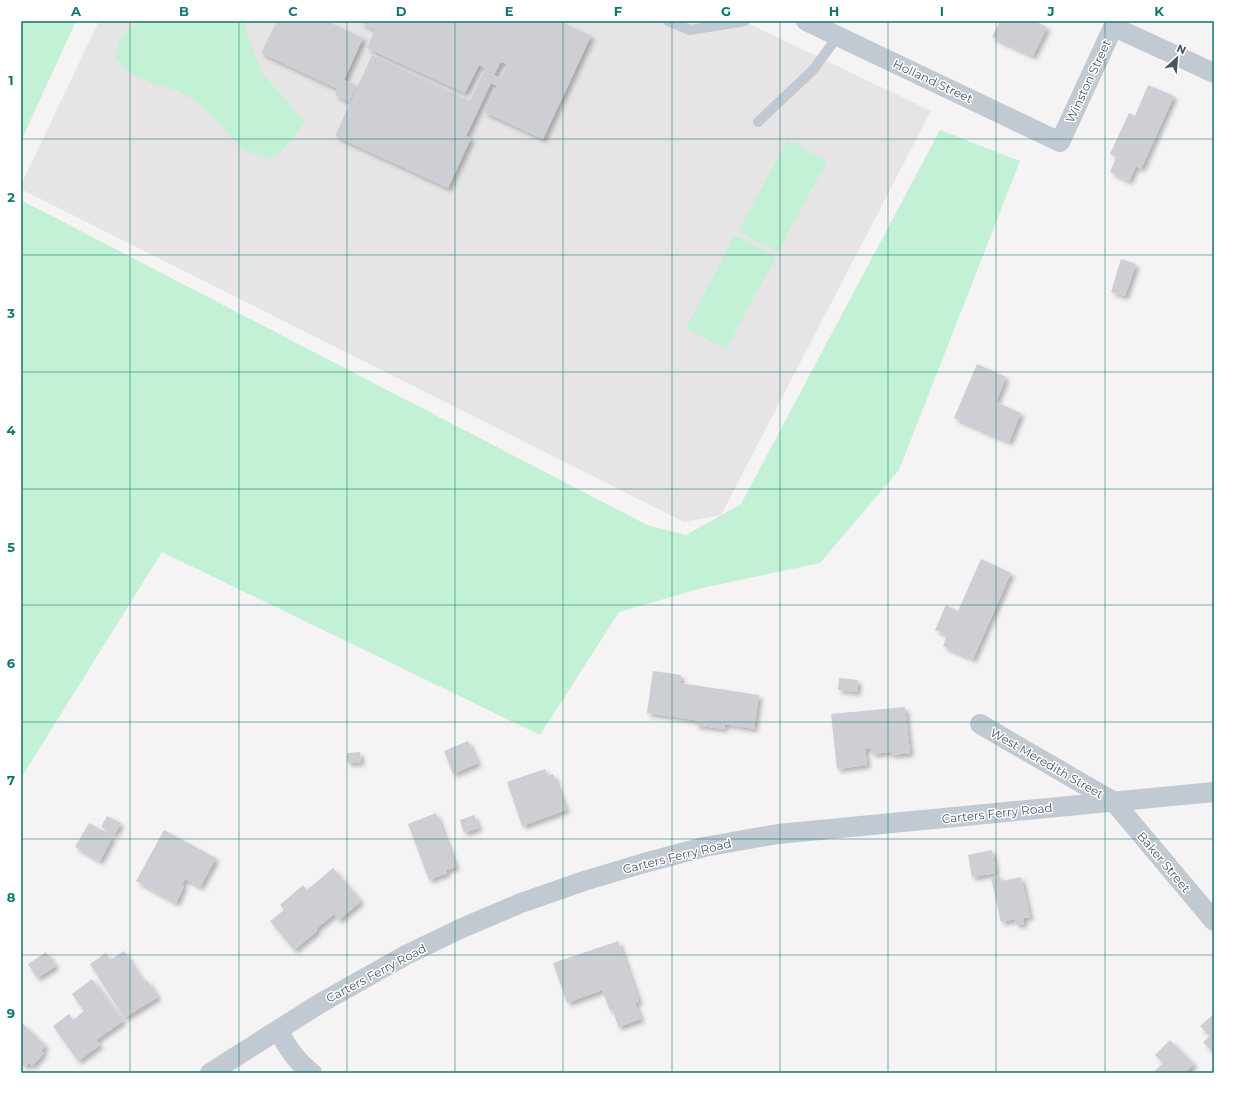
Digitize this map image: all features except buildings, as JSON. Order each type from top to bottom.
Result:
[{"type":"street","name":"Holland Street","points":[[806,21],[1060,142]]},
{"type":"street","points":[[1115,24],[1214,73]]},
{"type":"street","name":"Winston Street","points":[[1060,142],[1115,24]]},
{"type":"street","name":"West Meredith Street","points":[[980,724],[1114,802]]},
{"type":"street","name":"Carters Ferry Road","points":[[210,1073],[319,1004],[406,955],[462,928],[521,903],[584,881],[644,863],[704,847],[778,834],[1214,792]]},
{"type":"street","name":"Baker Street","points":[[1114,802],[1214,921]]},
{"type":"street","points":[[278,1030],[286,1046],[295,1058],[312,1073]]},
{"type":"lane","points":[[668,21],[690,30],[745,21]]},
{"type":"lane","points":[[758,122],[813,70],[838,36]]},
{"type":"shaded area","points":[[99,21],[743,21],[931,111],[721,515],[684,522],[21,189],[21,185]]},
{"type":"green space","points":[[21,21],[76,21],[21,141]]},
{"type":"green space","points":[[139,21],[243,21],[262,73],[305,122],[280,153],[268,159],[245,151],[197,102],[177,90],[155,85],[127,71],[115,57],[123,36],[134,24]]},
{"type":"green space","points":[[940,130],[1020,161],[899,470],[820,563],[702,588],[619,612],[540,735],[162,552],[21,778],[21,200],[647,525],[686,535],[741,504]]},
{"type":"green space","points":[[788,140],[827,161],[778,252],[738,231]]},
{"type":"green space","points":[[735,235],[776,257],[726,349],[686,328]]}]
